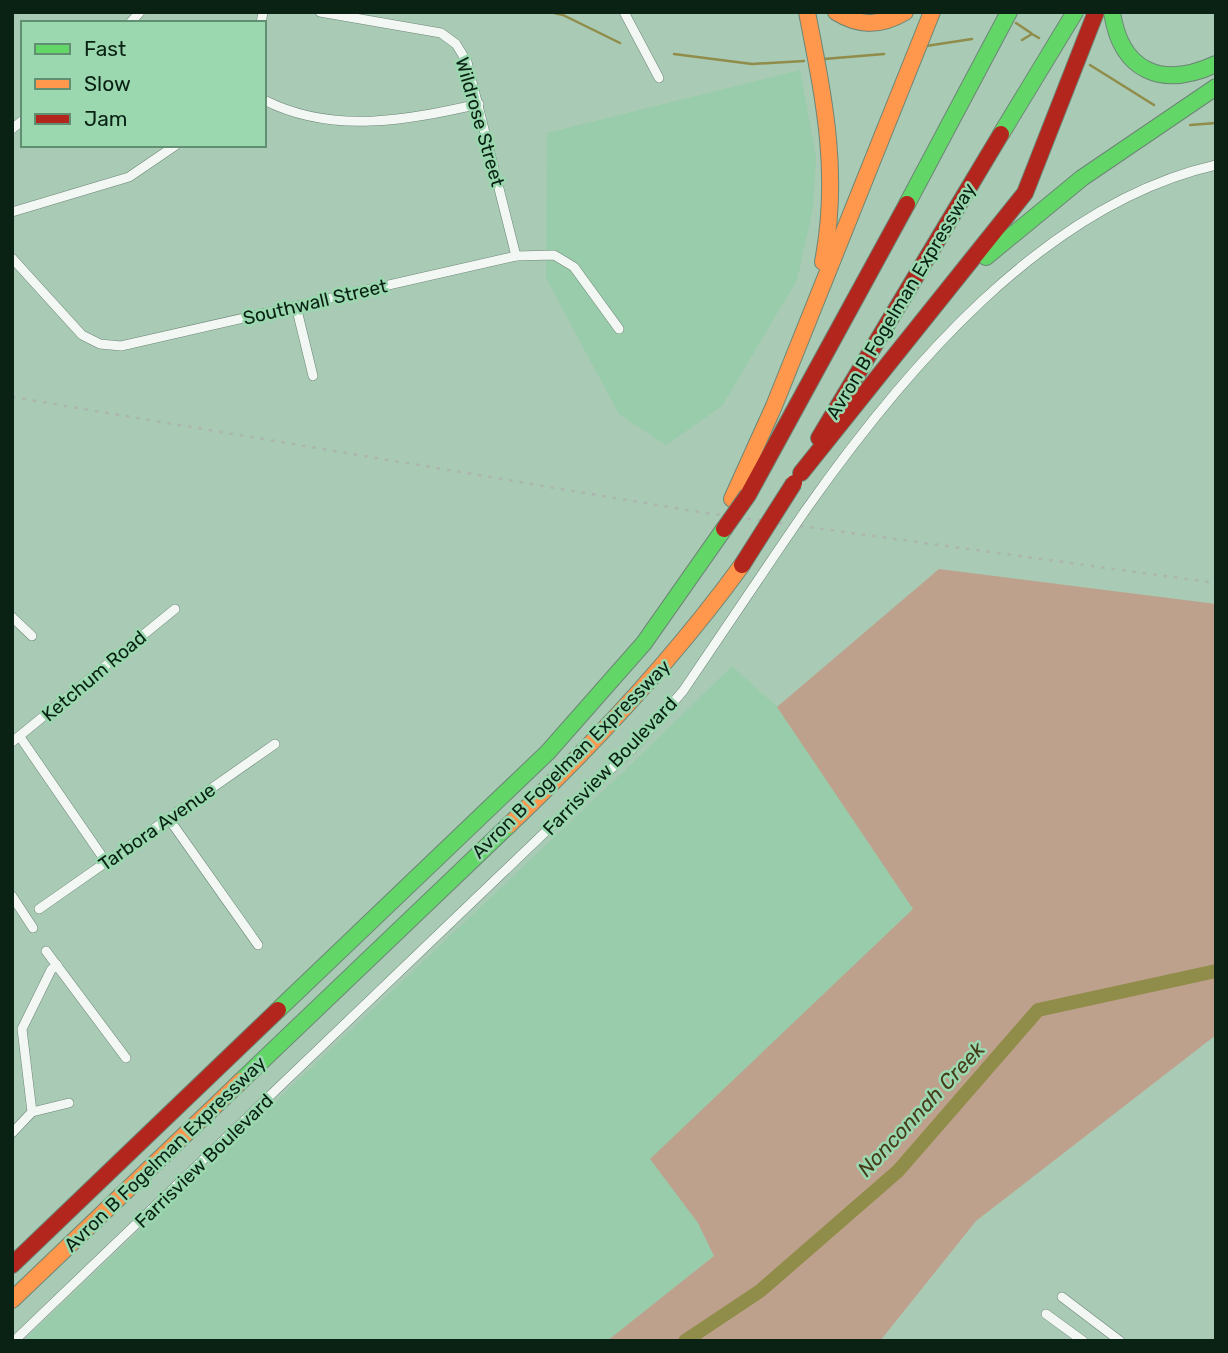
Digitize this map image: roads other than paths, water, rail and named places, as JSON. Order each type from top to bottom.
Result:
[{"type":"highway","points":[[807,12],[835,169],[832,216],[814,300]]},
{"type":"highway","points":[[836,12],[852,22],[874,24],[905,12]]},
{"type":"highway","points":[[846,225],[924,12]]},
{"type":"highway","points":[[740,497],[814,300],[932,12]]},
{"type":"highway","name":"Avron B Fogelman Expressway","points":[[12,1265],[548,752],[644,643],[724,529],[740,497],[815,376],[1009,12]]},
{"type":"highway","name":"Avron B Fogelman Expressway","points":[[12,1300],[582,752],[650,683],[713,607],[798,478],[828,422],[1074,12]]},
{"type":"highway","points":[[798,478],[1025,193],[1042,156],[1064,88],[1096,12]]},
{"type":"highway","points":[[1112,12],[1114,28],[1121,46],[1132,61],[1148,71],[1185,77],[1216,64]]},
{"type":"highway","points":[[946,295],[1055,198],[1216,88]]},
{"type":"street","name":"Wildrose Street","points":[[320,12],[441,33],[456,44],[467,62],[479,104],[516,256]]},
{"type":"street","points":[[624,12],[659,78]]},
{"type":"street","points":[[266,101],[280,108],[345,121],[384,123],[479,104]]},
{"type":"street","points":[[12,212],[129,177],[173,147]]},
{"type":"street","name":"Farrisview Boulevard","points":[[14,1341],[636,745],[683,691],[805,511],[864,430],[909,376],[970,312],[1026,262],[1061,236],[1108,209],[1166,181],[1216,165]]},
{"type":"street","name":"Southwall Street","points":[[12,258],[82,335],[100,344],[121,346],[516,256],[554,255],[574,267],[620,329]]},
{"type":"street","points":[[296,306],[313,376]]},
{"type":"street","name":"Ketchum Road","points":[[16,740],[175,609]]},
{"type":"street","points":[[12,617],[32,636]]},
{"type":"street","points":[[16,740],[106,862]]},
{"type":"street","name":"Tarbora Avenue","points":[[38,909],[275,744]]},
{"type":"street","points":[[169,819],[258,945]]},
{"type":"street","points":[[12,896],[33,928]]},
{"type":"street","points":[[46,951],[127,1058]]},
{"type":"street","points":[[32,1112],[22,1029],[57,965]]},
{"type":"street","points":[[12,1133],[32,1112],[69,1103]]},
{"type":"street","points":[[1062,1297],[1120,1341]]},
{"type":"street","points":[[1046,1314],[1083,1341]]},
{"type":"waterway","points":[[550,12],[563,15],[620,43]]},
{"type":"waterway","points":[[1016,23],[1031,33]]},
{"type":"waterway","points":[[1022,40],[1032,34],[1039,38]]},
{"type":"waterway","points":[[926,46],[972,39]]},
{"type":"waterway","points":[[674,54],[752,64],[804,61]]},
{"type":"waterway","points":[[824,59],[884,54]]},
{"type":"waterway","points":[[1090,65],[1154,105]]},
{"type":"waterway","points":[[1190,125],[1216,123]]},
{"type":"waterway","name":"Nonconnah Creek","points":[[685,1341],[760,1291],[898,1171],[1038,1010],[1216,971]]},
{"type":"railway","points":[[12,397],[699,512],[1216,583]]}]
